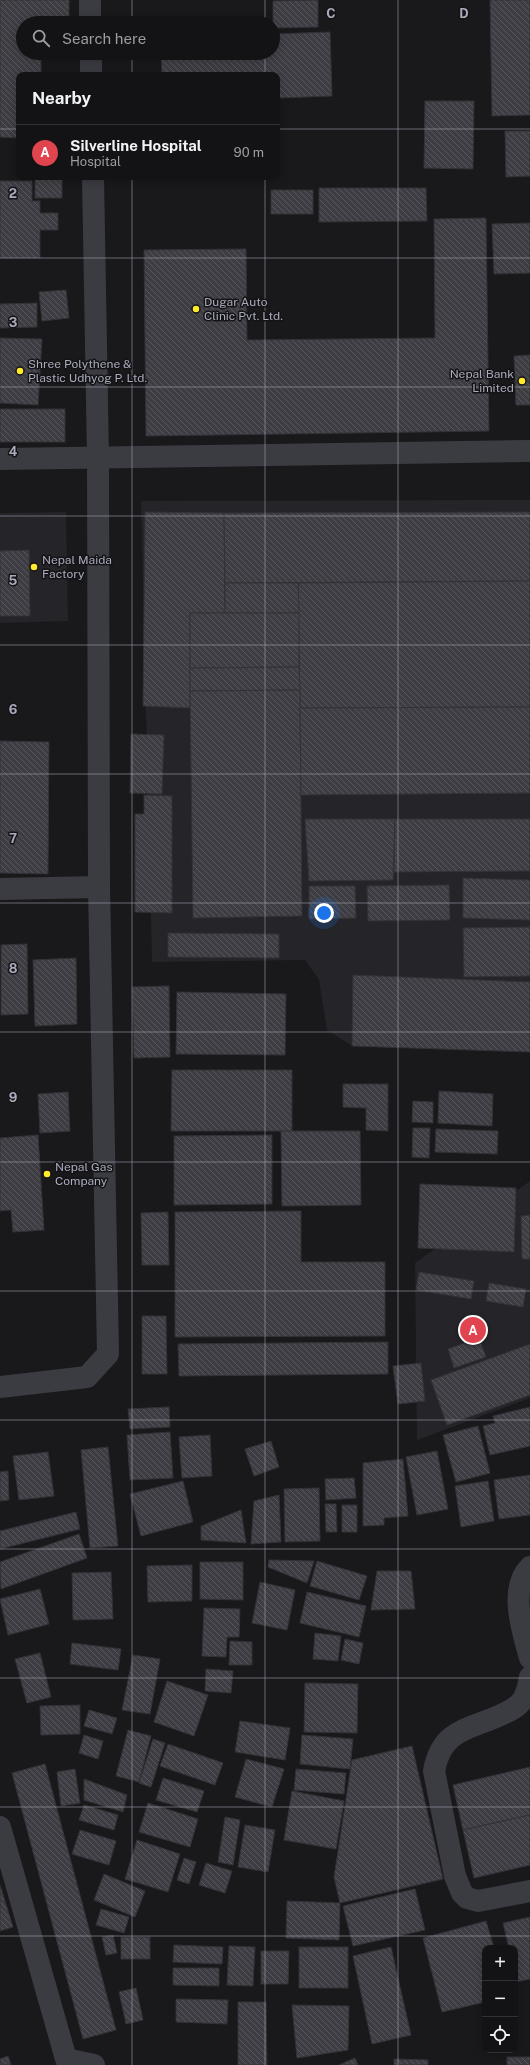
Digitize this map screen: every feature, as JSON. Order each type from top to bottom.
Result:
[{"type":"street","points":[[90,0],[90,16]]},
{"type":"street","points":[[91,60],[91,72]]},
{"type":"street","points":[[0,1387],[87,1377],[108,1354],[99,887],[98,457],[93,180]]},
{"type":"street","points":[[0,459],[530,451]]},
{"type":"street","points":[[0,889],[99,887]]},
{"type":"street","points":[[530,1567],[520,1582],[519,1597],[530,1658]]},
{"type":"street","points":[[530,1677],[524,1698],[511,1710],[493,1719],[462,1729],[452,1736],[444,1745],[436,1760],[434,1771],[455,1876],[462,1893],[467,1898],[478,1902],[530,1891]]},
{"type":"street","points":[[0,1827],[66,2059],[94,2065]]},
{"type":"shaded area","points":[[530,500],[530,1049],[352,1046],[327,1030],[319,980],[305,960],[152,962],[141,501]]},
{"type":"shaded area","name":"Nepal Maida Factory","points":[[66,512],[68,621],[0,623],[0,513]]},
{"type":"shaded area","points":[[530,1181],[530,1398],[417,1440],[415,1263]]},
{"type":"building","points":[[0,0],[69,0],[69,16],[16,16],[16,60],[41,60],[41,72],[16,72],[16,138],[0,137]]},
{"type":"building","points":[[318,0],[318,27],[280,28],[280,16],[273,16],[273,1]]},
{"type":"building","points":[[490,0],[530,0],[530,115],[492,116]]},
{"type":"building","points":[[330,32],[332,96],[280,98],[280,72],[162,72],[161,60],[280,60],[280,34]]},
{"type":"building","points":[[425,101],[474,101],[473,169],[424,168]]},
{"type":"building","points":[[505,131],[530,131],[530,176],[506,177]]},
{"type":"building","points":[[35,180],[62,180],[62,198],[35,198]]},
{"type":"building","points":[[0,181],[32,181],[32,201],[40,201],[40,213],[58,213],[58,230],[40,230],[40,258],[0,258]]},
{"type":"building","points":[[319,188],[426,188],[427,221],[319,222]]},
{"type":"building","points":[[271,190],[313,190],[313,214],[271,214]]},
{"type":"building","name":"Dugar Auto Clinic Pvt. Ltd.","points":[[486,218],[489,431],[146,436],[144,250],[246,249],[247,340],[435,338],[434,219]]},
{"type":"building","points":[[530,223],[530,273],[494,274],[492,224]]},
{"type":"building","points":[[66,290],[69,318],[42,321],[39,292]]},
{"type":"building","points":[[37,303],[37,327],[0,328],[0,304]]},
{"type":"building","name":"Shree Polythene & Plastic Udhyog P. Ltd.","points":[[0,338],[42,339],[38,405],[0,403]]},
{"type":"building","name":"Nepal Bank Limited","points":[[530,355],[530,405],[516,405],[514,356]]},
{"type":"building","points":[[0,409],[65,409],[65,442],[0,442]]},
{"type":"building","points":[[145,512],[224,513],[225,613],[190,613],[190,708],[143,706]]},
{"type":"building","points":[[530,512],[530,581],[225,583],[224,513]]},
{"type":"building","points":[[29,550],[30,616],[0,616],[0,551]]},
{"type":"building","points":[[530,581],[530,707],[300,708],[298,583]]},
{"type":"building","points":[[225,583],[298,583],[299,613],[225,613]]},
{"type":"building","points":[[190,613],[299,613],[299,667],[190,668]]},
{"type":"building","points":[[299,667],[300,690],[190,691],[190,668]]},
{"type":"building","points":[[300,690],[302,916],[193,918],[190,691]]},
{"type":"building","points":[[530,707],[530,793],[301,795],[300,708]]},
{"type":"building","points":[[131,734],[164,735],[162,794],[130,793]]},
{"type":"building","points":[[0,741],[49,742],[48,874],[0,873]]},
{"type":"building","points":[[144,795],[172,796],[172,913],[135,912],[135,814],[144,814]]},
{"type":"building","points":[[305,819],[395,819],[393,880],[309,881]]},
{"type":"building","points":[[395,819],[530,819],[530,871],[394,872]]},
{"type":"building","points":[[463,878],[530,880],[530,920],[463,918]]},
{"type":"building","points":[[449,885],[450,920],[368,921],[367,886]]},
{"type":"building","points":[[309,886],[355,886],[356,918],[309,919]]},
{"type":"building","points":[[530,927],[530,976],[464,977],[463,928]]},
{"type":"building","points":[[168,933],[279,934],[279,958],[168,957]]},
{"type":"building","points":[[27,944],[28,1014],[1,1015],[1,945]]},
{"type":"building","points":[[76,958],[77,1024],[35,1026],[33,960]]},
{"type":"building","points":[[353,975],[530,982],[530,1052],[352,1046]]},
{"type":"building","points":[[169,986],[170,1057],[134,1058],[132,987]]},
{"type":"building","points":[[177,992],[286,994],[285,1055],[176,1054]]},
{"type":"building","points":[[172,1070],[292,1070],[292,1131],[171,1131]]},
{"type":"building","points":[[343,1084],[388,1084],[388,1131],[366,1130],[366,1108],[343,1107]]},
{"type":"building","points":[[439,1091],[493,1094],[492,1126],[438,1123]]},
{"type":"building","points":[[68,1092],[70,1131],[40,1133],[38,1094]]},
{"type":"building","points":[[413,1101],[433,1102],[433,1123],[412,1122]]},
{"type":"building","points":[[413,1128],[430,1128],[429,1158],[412,1157]]},
{"type":"building","points":[[436,1129],[498,1131],[497,1154],[435,1152]]},
{"type":"building","points":[[281,1131],[360,1131],[361,1205],[282,1206]]},
{"type":"building","points":[[38,1135],[44,1230],[13,1232],[11,1210],[0,1211],[0,1138]]},
{"type":"building","points":[[272,1135],[272,1204],[174,1205],[174,1136]]},
{"type":"building","points":[[420,1184],[516,1188],[514,1252],[418,1248]]},
{"type":"building","points":[[301,1211],[301,1262],[385,1262],[385,1336],[175,1337],[175,1212]]},
{"type":"building","points":[[168,1212],[169,1265],[142,1265],[141,1213]]},
{"type":"building","points":[[530,1215],[530,1259],[522,1259],[521,1216]]},
{"type":"building","points":[[419,1272],[474,1281],[471,1299],[416,1290]]},
{"type":"building","points":[[489,1283],[526,1289],[523,1307],[486,1301]]},
{"type":"building","points":[[142,1316],[166,1316],[167,1374],[142,1374]]},
{"type":"building","points":[[479,1338],[486,1357],[454,1368],[448,1349]]},
{"type":"building","points":[[388,1342],[388,1374],[179,1376],[178,1344]]},
{"type":"building","points":[[530,1344],[530,1395],[447,1425],[431,1380]]},
{"type":"building","points":[[421,1363],[425,1401],[398,1404],[393,1366]]},
{"type":"building","points":[[169,1407],[170,1427],[130,1429],[128,1409]]},
{"type":"building","points":[[530,1407],[530,1446],[490,1455],[483,1426],[495,1423],[493,1416]]},
{"type":"building","points":[[478,1426],[490,1473],[456,1482],[443,1435]]},
{"type":"building","points":[[170,1432],[173,1478],[130,1480],[127,1435]]},
{"type":"building","points":[[210,1435],[212,1476],[182,1478],[179,1437]]},
{"type":"building","points":[[271,1441],[279,1467],[254,1476],[245,1449]]},
{"type":"building","points":[[108,1447],[118,1546],[90,1548],[81,1450]]},
{"type":"building","points":[[437,1451],[448,1509],[417,1515],[406,1457]]},
{"type":"building","points":[[48,1452],[54,1496],[19,1500],[13,1456]]},
{"type":"building","points":[[403,1459],[408,1516],[384,1518],[384,1525],[363,1526],[363,1463]]},
{"type":"building","points":[[8,1471],[9,1500],[0,1501],[0,1472]]},
{"type":"building","points":[[530,1475],[530,1515],[499,1519],[494,1480]]},
{"type":"building","points":[[354,1478],[356,1498],[326,1500],[325,1479]]},
{"type":"building","points":[[183,1481],[193,1522],[141,1536],[130,1494]]},
{"type":"building","points":[[488,1481],[494,1521],[461,1527],[455,1486]]},
{"type":"building","points":[[319,1488],[320,1541],[285,1542],[284,1489]]},
{"type":"building","points":[[279,1495],[281,1542],[251,1544],[254,1501]]},
{"type":"building","points":[[325,1504],[336,1504],[337,1532],[326,1532]]},
{"type":"building","points":[[342,1505],[357,1505],[357,1532],[342,1532]]},
{"type":"building","points":[[241,1510],[246,1543],[201,1540],[201,1526]]},
{"type":"building","points":[[76,1512],[80,1529],[0,1549],[0,1531]]},
{"type":"building","points":[[79,1534],[87,1558],[1,1589],[0,1562]]},
{"type":"building","points":[[269,1560],[314,1561],[307,1583],[268,1567]]},
{"type":"building","points":[[317,1561],[367,1576],[359,1600],[310,1586]]},
{"type":"building","points":[[200,1562],[243,1562],[243,1600],[200,1599]]},
{"type":"building","points":[[192,1565],[192,1601],[148,1602],[147,1566]]},
{"type":"building","points":[[377,1571],[411,1571],[415,1609],[371,1610]]},
{"type":"building","points":[[111,1572],[113,1619],[73,1620],[72,1573]]},
{"type":"building","points":[[260,1582],[295,1590],[287,1630],[252,1623]]},
{"type":"building","points":[[40,1589],[49,1624],[8,1635],[0,1599]]},
{"type":"building","points":[[307,1592],[366,1606],[359,1637],[300,1623]]},
{"type":"building","points":[[204,1608],[240,1609],[239,1637],[227,1637],[226,1657],[202,1656]]},
{"type":"building","points":[[315,1633],[341,1636],[338,1661],[313,1659]]},
{"type":"building","points":[[345,1639],[363,1643],[359,1664],[341,1660]]},
{"type":"building","points":[[230,1641],[252,1642],[252,1665],[229,1665]]},
{"type":"building","points":[[72,1643],[121,1649],[118,1670],[70,1664]]},
{"type":"building","points":[[40,1653],[51,1697],[27,1703],[15,1659]]},
{"type":"building","points":[[133,1655],[160,1659],[150,1714],[122,1710]]},
{"type":"building","points":[[206,1669],[233,1671],[231,1693],[205,1691]]},
{"type":"building","points":[[167,1681],[208,1695],[194,1736],[154,1722]]},
{"type":"building","points":[[305,1683],[358,1684],[357,1733],[304,1732]]},
{"type":"building","points":[[80,1705],[80,1734],[41,1735],[40,1706]]},
{"type":"building","points":[[89,1710],[117,1718],[112,1734],[84,1726]]},
{"type":"building","points":[[240,1721],[290,1728],[285,1760],[235,1752]]},
{"type":"building","points":[[128,1730],[151,1736],[139,1782],[116,1776]]},
{"type":"building","points":[[84,1735],[103,1741],[98,1759],[79,1753]]},
{"type":"building","points":[[302,1735],[353,1739],[350,1769],[300,1764]]},
{"type":"building","points":[[153,1739],[165,1743],[151,1787],[139,1783]]},
{"type":"building","points":[[168,1744],[223,1763],[215,1785],[160,1766]]},
{"type":"building","points":[[412,1746],[443,1879],[340,1903],[334,1877],[352,1760]]},
{"type":"building","points":[[246,1759],[284,1769],[272,1807],[235,1797]]},
{"type":"building","points":[[45,1764],[116,2030],[83,2039],[12,1773]]},
{"type":"building","points":[[530,1767],[530,1815],[463,1830],[453,1785]]},
{"type":"building","points":[[75,1769],[80,1803],[61,1806],[57,1772]]},
{"type":"building","points":[[296,1769],[346,1773],[344,1794],[294,1790]]},
{"type":"building","points":[[163,1778],[204,1791],[197,1812],[156,1800]]},
{"type":"building","points":[[84,1779],[127,1795],[123,1812],[84,1800]]},
{"type":"building","points":[[292,1791],[344,1801],[336,1849],[284,1840]]},
{"type":"building","points":[[148,1803],[198,1819],[190,1847],[139,1832]]},
{"type":"building","points":[[84,1805],[118,1815],[114,1830],[79,1820]]},
{"type":"building","points":[[530,1815],[530,1865],[474,1878],[463,1830]]},
{"type":"building","points":[[225,1817],[240,1820],[233,1865],[218,1862]]},
{"type":"building","points":[[245,1825],[275,1830],[268,1872],[238,1867]]},
{"type":"building","points":[[80,1830],[116,1841],[109,1865],[72,1854]]},
{"type":"building","points":[[137,1840],[180,1854],[168,1892],[125,1879]]},
{"type":"building","points":[[184,1858],[196,1862],[189,1884],[177,1880]]},
{"type":"building","points":[[206,1863],[232,1871],[225,1893],[199,1885]]},
{"type":"building","points":[[104,1874],[145,1891],[135,1917],[94,1900]]},
{"type":"building","points":[[0,1885],[13,1927],[0,1931]]},
{"type":"building","points":[[415,1889],[425,1930],[353,1946],[343,1906]]},
{"type":"building","points":[[287,1901],[340,1903],[339,1940],[286,1938]]},
{"type":"building","points":[[101,1909],[129,1917],[124,1933],[96,1925]]},
{"type":"building","points":[[530,1917],[530,1979],[518,1982],[518,1945],[508,1945],[503,1923]]},
{"type":"building","points":[[486,1921],[493,1945],[482,1945],[482,2003],[442,2012],[423,1938]]},
{"type":"building","points":[[113,1935],[117,1953],[106,1955],[102,1937]]},
{"type":"building","points":[[121,1937],[150,1937],[150,1959],[121,1959]]},
{"type":"building","points":[[174,1945],[223,1947],[222,1964],[173,1962]]},
{"type":"building","points":[[229,1946],[255,1947],[253,1986],[227,1985]]},
{"type":"building","points":[[299,1947],[348,1947],[348,1988],[299,1988]]},
{"type":"building","points":[[391,1947],[411,2035],[372,2044],[353,1956]]},
{"type":"building","points":[[261,1951],[289,1951],[288,1984],[261,1984]]},
{"type":"building","points":[[173,1968],[219,1968],[219,1986],[173,1985]]},
{"type":"building","points":[[136,1988],[143,2020],[126,2024],[119,1992]]},
{"type":"building","points":[[176,1999],[228,2000],[227,2024],[176,2022]]},
{"type":"building","points":[[238,2002],[266,2002],[267,2065],[238,2065]]},
{"type":"building","points":[[292,2005],[349,2006],[348,2050],[297,2058]]},
{"type":"building","points":[[8,2056],[11,2065],[0,2065],[0,2059]]},
{"type":"building","points":[[507,2057],[530,2057],[530,2065],[507,2065]]},
{"type":"building","points":[[355,2058],[358,2065],[339,2065]]},
{"type":"building","points":[[394,2059],[428,2060],[428,2065],[394,2065]]},
{"type":"place","name":"Dugar Auto Clinic Pvt. Ltd.","points":[[196,309]]},
{"type":"place","name":"Shree Polythene & Plastic Udhyog P. Ltd.","points":[[20,371]]},
{"type":"place","name":"Nepal Bank Limited","points":[[522,381]]},
{"type":"place","name":"Nepal Maida Factory","points":[[34,567]]},
{"type":"place","name":"Nepal Gas Company","points":[[47,1174]]},
{"type":"place","name":"Silverline Hospital","points":[[473,1330]]}]
